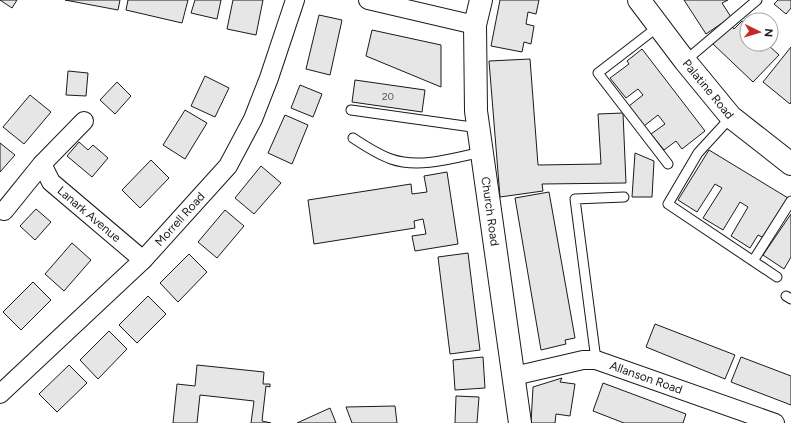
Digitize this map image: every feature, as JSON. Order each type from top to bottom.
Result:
[{"type":"main road","name":"Church Road","points":[[481,0],[475,25],[476,111],[520,423]]},
{"type":"main road","name":"Palatine Road","points":[[639,0],[685,61],[731,116],[789,158]]},
{"type":"street","name":"Morrell Road","points":[[0,394],[143,260],[228,166],[258,106],[296,0]]},
{"type":"street","points":[[368,0],[475,25]]},
{"type":"street","points":[[4,211],[42,164],[84,121]]},
{"type":"street","name":"Lanark Avenue","points":[[42,164],[51,182],[143,260]]},
{"type":"street","name":"Allanson Road","points":[[514,376],[583,360],[596,360],[773,423]]},
{"type":"lane","points":[[685,61],[757,0]]},
{"type":"lane","points":[[659,26],[598,73],[668,164]]},
{"type":"lane","points":[[351,110],[479,128]]},
{"type":"lane","points":[[731,116],[698,153],[668,204],[776,277]]},
{"type":"lane","points":[[353,138],[377,153],[392,160],[412,163],[431,162],[482,152]]},
{"type":"lane","points":[[596,360],[575,199],[624,197]]},
{"type":"lane","points":[[753,261],[791,200]]},
{"type":"building","points":[[0,0],[17,0],[12,8]]},
{"type":"building","points":[[65,0],[120,0],[118,10]]},
{"type":"building","points":[[128,0],[188,0],[182,23],[126,10]]},
{"type":"building","points":[[195,0],[221,0],[217,19],[191,13]]},
{"type":"building","points":[[233,0],[263,0],[256,35],[227,29]]},
{"type":"building","points":[[500,0],[539,0],[536,14],[528,12],[526,24],[534,26],[531,44],[524,42],[522,52],[491,46]]},
{"type":"building","points":[[684,0],[728,0],[722,3],[731,17],[706,34]]},
{"type":"building","points":[[778,0],[791,0],[791,8],[786,14],[774,4]]},
{"type":"building","points":[[319,15],[342,20],[330,75],[306,69]]},
{"type":"building","points":[[739,24],[739,52],[776,52],[779,55],[753,82],[713,44],[731,25],[734,29]]},
{"type":"building","points":[[372,30],[441,45],[441,87],[366,56]]},
{"type":"building","points":[[791,47],[791,102],[790,104],[763,82]]},
{"type":"building","points":[[642,49],[705,131],[682,149],[676,141],[664,150],[651,134],[665,124],[658,115],[644,126],[629,106],[643,95],[638,89],[626,98],[610,78],[629,64],[627,61]]},
{"type":"building","points":[[530,59],[538,165],[601,164],[598,114],[623,113],[626,183],[542,184],[543,191],[500,197],[489,61]]},
{"type":"building","points":[[68,71],[88,73],[86,96],[66,95]]},
{"type":"building","points":[[205,76],[229,88],[215,117],[191,106]]},
{"type":"building","points":[[355,80],[425,90],[422,112],[352,102]]},
{"type":"building","points":[[117,82],[131,96],[115,114],[100,100]]},
{"type":"building","points":[[300,85],[322,94],[313,117],[291,108]]},
{"type":"building","points":[[30,95],[51,112],[24,144],[3,127]]},
{"type":"building","points":[[185,110],[207,123],[185,159],[163,145]]},
{"type":"building","points":[[285,115],[308,125],[292,164],[268,153]]},
{"type":"building","points":[[79,142],[88,150],[93,145],[108,158],[92,177],[67,156]]},
{"type":"building","points":[[0,143],[15,155],[0,172]]},
{"type":"building","points":[[709,150],[788,198],[764,238],[758,235],[750,248],[731,236],[748,207],[740,202],[723,230],[703,218],[722,188],[715,184],[697,212],[678,200]]},
{"type":"building","points":[[635,153],[654,161],[652,197],[632,197]]},
{"type":"building","points":[[151,160],[169,178],[140,208],[122,190]]},
{"type":"building","points":[[261,166],[281,183],[254,214],[235,198]]},
{"type":"building","points":[[447,172],[458,244],[415,251],[412,236],[426,234],[423,219],[414,221],[415,228],[314,244],[308,200],[411,184],[412,194],[427,192],[424,176]]},
{"type":"building","points":[[549,192],[575,338],[565,340],[566,344],[541,350],[515,198]]},
{"type":"building","points":[[36,209],[51,222],[35,240],[20,226]]},
{"type":"building","points":[[225,210],[244,226],[217,258],[198,242]]},
{"type":"building","points":[[791,214],[791,257],[784,269],[763,255]]},
{"type":"building","points":[[72,243],[91,260],[64,291],[45,274]]},
{"type":"building","points":[[468,253],[480,350],[450,354],[438,257]]},
{"type":"building","points":[[189,254],[207,272],[178,302],[160,283]]},
{"type":"building","points":[[33,282],[51,300],[21,330],[3,312]]},
{"type":"building","points":[[148,296],[166,314],[137,343],[119,325]]},
{"type":"building","points":[[655,324],[735,355],[725,379],[646,347]]},
{"type":"building","points":[[109,331],[127,349],[98,379],[80,360]]},
{"type":"building","points":[[483,357],[485,388],[455,390],[453,360]]},
{"type":"building","points":[[741,357],[791,376],[791,405],[731,382]]},
{"type":"building","points":[[69,365],[87,383],[57,412],[39,394]]},
{"type":"building","points":[[197,365],[264,372],[263,384],[270,384],[270,387],[266,386],[262,421],[271,423],[251,423],[254,401],[200,395],[197,423],[173,423],[177,384],[195,386]]},
{"type":"building","points":[[562,378],[560,382],[575,384],[570,416],[556,414],[555,423],[531,423],[533,387]]},
{"type":"building","points":[[603,383],[686,414],[683,423],[624,423],[593,411]]},
{"type":"building","points":[[456,396],[479,397],[477,423],[455,423]]},
{"type":"building","points":[[395,406],[397,423],[352,423],[346,407]]},
{"type":"building","points":[[330,408],[336,423],[297,423]]}]
